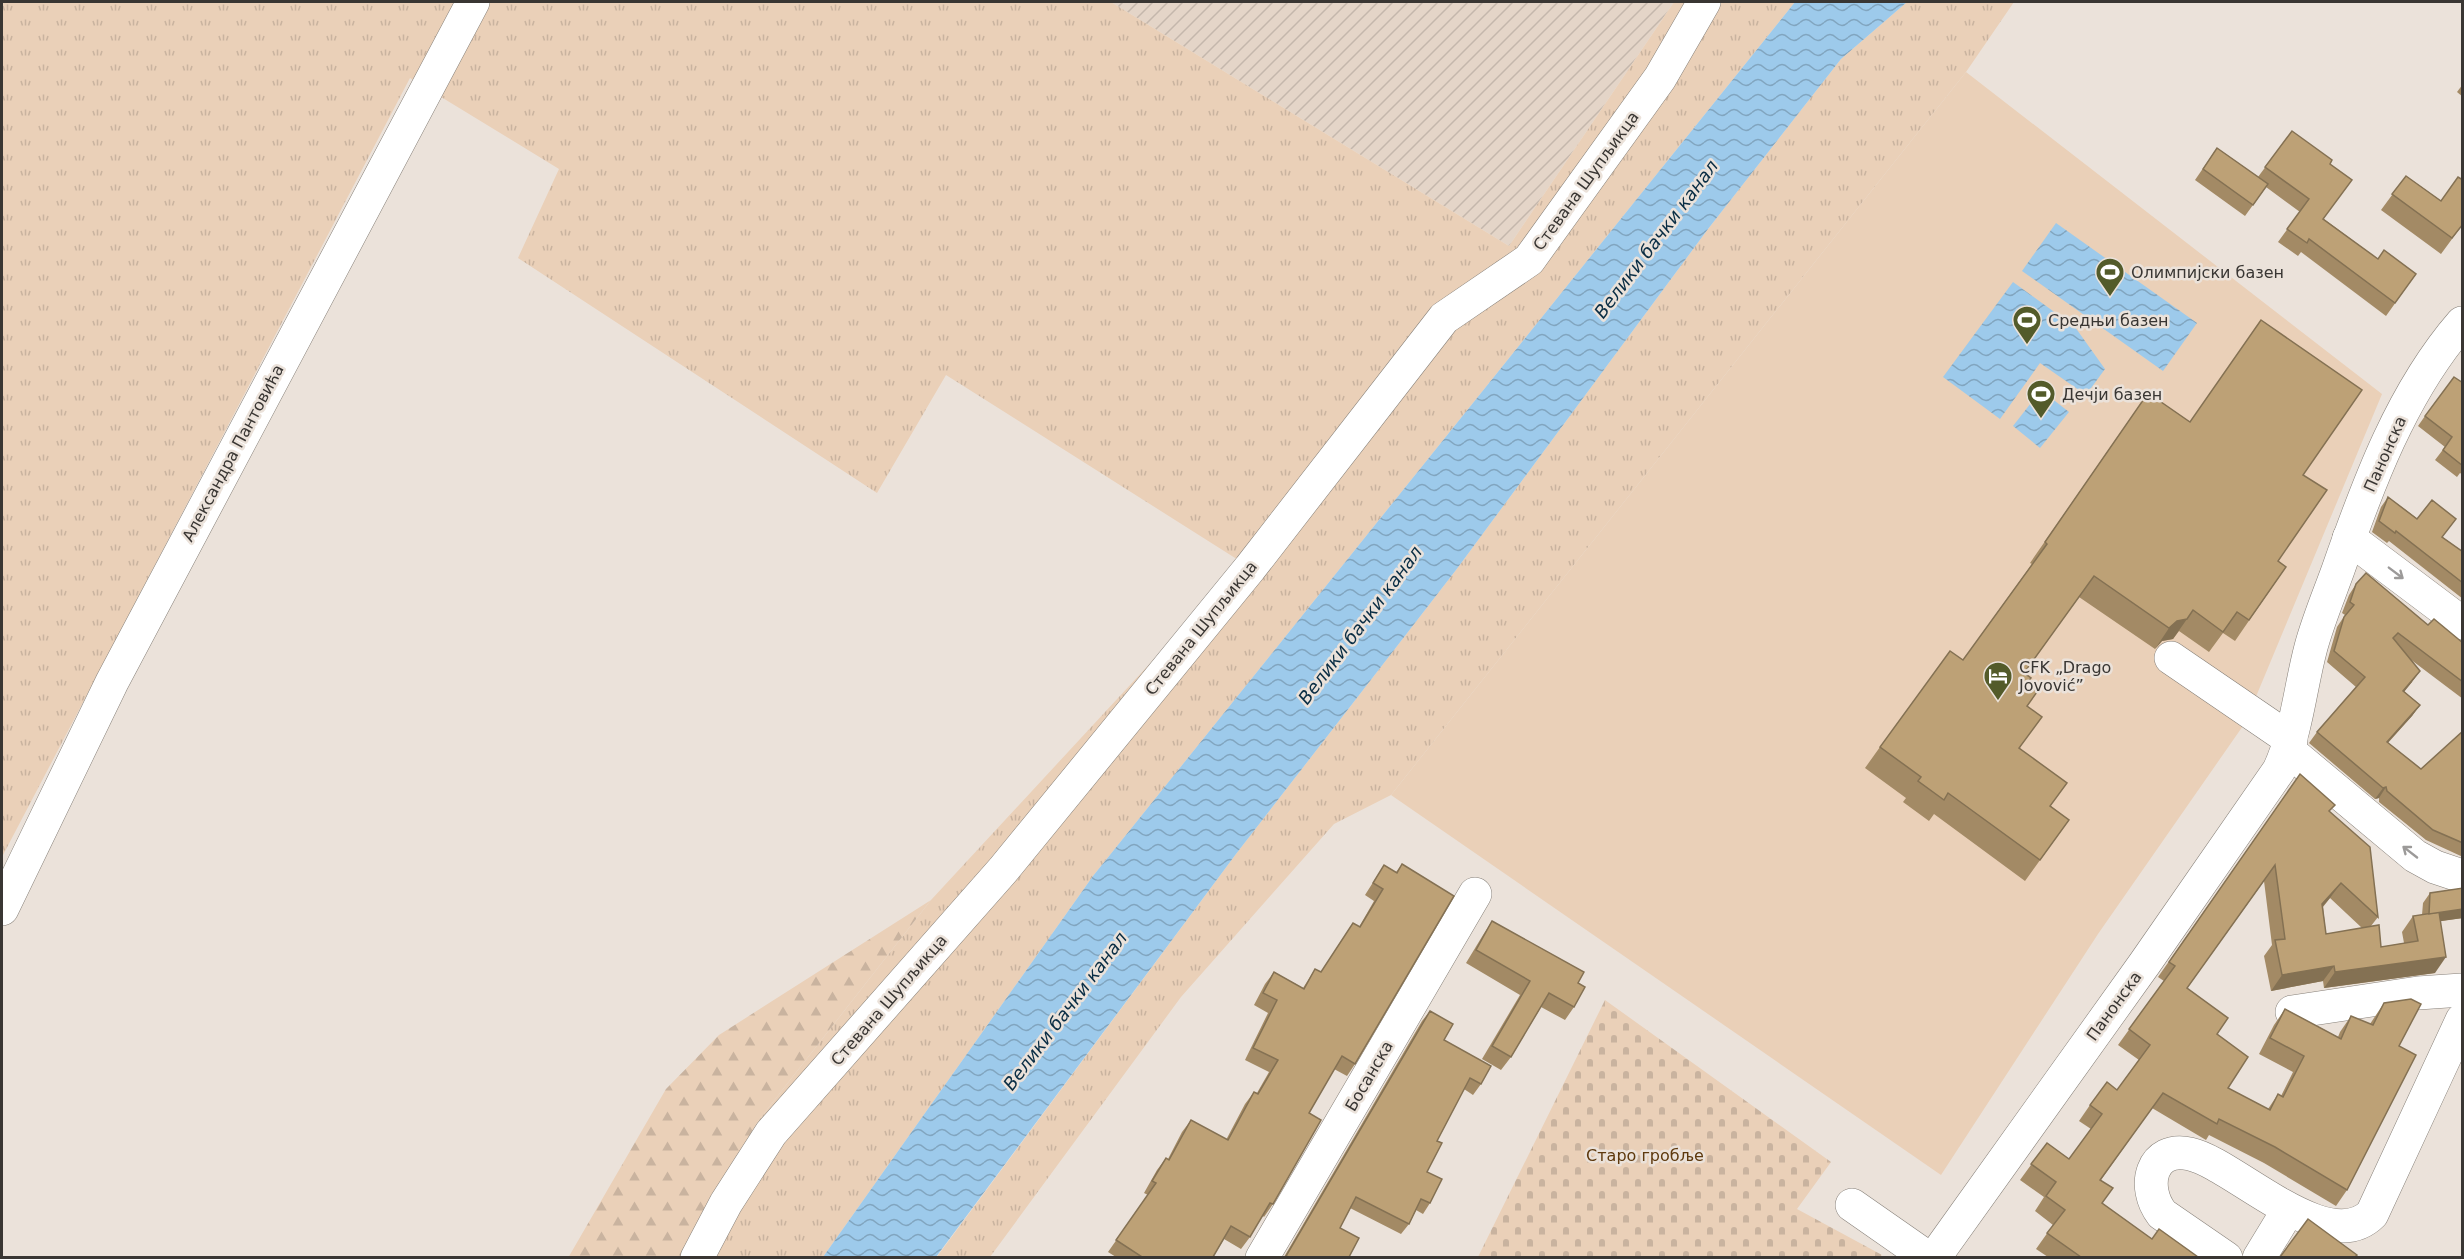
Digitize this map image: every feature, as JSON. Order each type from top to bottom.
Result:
[{"type":"street","name":"Александра Пантовића","points":[[2,909],[116,674],[473,2]]},
{"type":"street","name":"Стевана Шупљикца","points":[[697,1257],[726,1203],[771,1133],[1003,870],[1250,568],[1444,318],[1529,260],[1660,78],[1704,2]]},
{"type":"street","name":"Панонска","points":[[1934,1257],[2145,963],[2279,770],[2289,745],[2311,645],[2349,538],[2397,423],[2425,373],[2456,344]]},
{"type":"street","points":[[2349,538],[2463,623]]},
{"type":"street","points":[[2171,658],[2289,745],[2415,856],[2435,867],[2463,876]]},
{"type":"street","name":"Босанска","points":[[1262,1257],[1475,894]]},
{"type":"street","points":[[2292,1012],[2418,993],[2463,990]]},
{"type":"street","points":[[2226,1257],[2162,1214],[2157,1208],[2149,1192],[2149,1185],[2154,1168],[2164,1158],[2178,1153],[2200,1157],[2287,1212],[2318,1225],[2332,1227],[2358,1225],[2367,1221],[2463,1020]]},
{"type":"street","points":[[1852,1205],[1928,1257]]},
{"type":"street","points":[[2259,1257],[2287,1212]]},
{"type":"shaded area","points":[[1111,2],[1674,2],[1509,246]]},
{"type":"green space","points":[[2,2],[1111,2],[1509,246],[1674,2],[1795,2],[1093,876],[823,1257],[681,1257],[758,1121],[931,900],[1243,563],[946,375],[877,493],[518,258],[559,169],[410,78],[2,857]]},
{"type":"green space","points":[[1907,2],[2014,2],[1966,72],[1391,795],[1334,824],[1181,997],[990,1257],[936,1258],[1236,854],[1456,570],[1708,229],[1841,59]]},
{"type":"green space","points":[[1966,72],[2382,394],[2245,723],[2098,934],[1941,1175],[1391,795]]},
{"type":"green space","points":[[931,900],[758,1121],[681,1257],[568,1258],[666,1089],[719,1035]]},
{"type":"green space","name":"Старо гробље","points":[[1605,1000],[1831,1162],[1797,1209],[1882,1255],[1880,1257],[1478,1257]]},
{"type":"water","name":"Велики бачки канал","points":[[1795,2],[1907,2],[1841,59],[1708,229],[1456,570],[1236,854],[936,1257],[823,1257],[1093,876]]},
{"type":"water","name":"Олимпијски базен","points":[[2056,223],[2197,323],[2163,371],[2022,271]]},
{"type":"water","name":"Средњи базен","points":[[2013,282],[2075,327],[2105,369],[2086,395],[2040,363],[2000,419],[1943,377]]},
{"type":"water","name":"Дечји базен","points":[[2041,390],[2069,412],[2040,448],[2013,426]]},
{"type":"building","points":[[2292,131],[2332,160],[2330,164],[2352,180],[2323,219],[2378,259],[2384,250],[2416,274],[2395,303],[2309,239],[2307,243],[2287,229],[2309,199],[2265,167]]},
{"type":"building","points":[[2217,148],[2268,184],[2253,205],[2203,169]]},
{"type":"building","points":[[2406,176],[2441,201],[2458,177],[2463,180],[2463,224],[2452,238],[2392,194]]},
{"type":"building","points":[[2261,320],[2362,390],[2303,475],[2327,490],[2278,561],[2286,567],[2249,620],[2237,612],[2223,632],[2193,610],[2187,619],[2177,621],[2169,628],[2094,576],[2024,673],[2031,678],[2026,684],[2037,692],[2027,706],[2042,717],[2019,748],[2067,783],[2050,806],[2069,820],[2040,860],[1948,793],[1944,800],[1918,781],[1921,777],[1880,747],[1950,651],[1963,660],[2047,544],[2045,542],[2148,393],[2190,422]]},
{"type":"building","points":[[2454,377],[2463,383],[2463,466],[2443,450],[2452,437],[2425,416]]},
{"type":"building","points":[[2388,497],[2417,519],[2432,500],[2456,519],[2442,537],[2463,552],[2463,583],[2396,531],[2395,533],[2379,521]]},
{"type":"building","points":[[2366,573],[2428,625],[2434,619],[2463,643],[2463,682],[2398,633],[2393,638],[2420,671],[2403,691],[2420,705],[2387,742],[2421,769],[2463,731],[2463,843],[2433,830],[2387,791],[2386,787],[2383,788],[2317,732],[2365,677],[2334,651],[2344,617],[2354,605],[2350,602],[2356,584]]},
{"type":"building","points":[[2300,774],[2335,805],[2329,811],[2370,847],[2378,917],[2341,883],[2322,904],[2326,934],[2379,925],[2381,947],[2418,941],[2413,916],[2439,912],[2446,957],[2335,972],[2334,966],[2282,975],[2275,940],[2285,939],[2275,865],[2187,988],[2228,1018],[2217,1034],[2248,1057],[2228,1088],[2270,1110],[2278,1094],[2283,1097],[2304,1056],[2270,1038],[2285,1009],[2341,1039],[2351,1016],[2373,1025],[2384,1003],[2411,999],[2421,1004],[2399,1046],[2416,1055],[2347,1190],[2275,1147],[2219,1119],[2217,1124],[2163,1093],[2100,1180],[2113,1188],[2102,1203],[2152,1239],[2159,1229],[2198,1257],[2081,1257],[2047,1233],[2065,1210],[2046,1196],[2056,1182],[2031,1164],[2047,1143],[2069,1159],[2102,1114],[2090,1105],[2107,1082],[2117,1090],[2150,1045],[2129,1029],[2175,966],[2169,962]]},
{"type":"building","points":[[1402,864],[1454,896],[1355,1064],[1342,1056],[1309,1113],[1321,1120],[1273,1204],[1270,1203],[1250,1237],[1231,1226],[1213,1257],[1142,1257],[1116,1240],[1156,1183],[1152,1181],[1166,1158],[1169,1160],[1191,1120],[1228,1140],[1254,1092],[1258,1094],[1278,1060],[1253,1048],[1277,1000],[1263,993],[1274,972],[1304,989],[1315,969],[1321,972],[1353,923],[1360,927],[1383,889],[1373,883],[1384,865],[1397,873]]},
{"type":"building","points":[[2463,888],[2463,909],[2429,914],[2430,893]]},
{"type":"building","points":[[1492,921],[1584,972],[1578,983],[1585,987],[1574,1007],[1549,993],[1511,1057],[1492,1046],[1530,981],[1476,950]]},
{"type":"building","points":[[1430,1011],[1453,1024],[1444,1040],[1491,1066],[1481,1084],[1470,1078],[1437,1141],[1442,1143],[1427,1172],[1442,1179],[1430,1203],[1421,1199],[1409,1224],[1356,1197],[1340,1228],[1359,1238],[1349,1257],[1286,1256]]},
{"type":"building","points":[[2308,1219],[2357,1255],[2355,1257],[2280,1257]]},
{"type":"place","name":"Олимпијски базен","points":[[2110,298]]},
{"type":"place","name":"Средњи базен","points":[[2027,346]]},
{"type":"place","name":"Дечји базен","points":[[2041,420]]},
{"type":"place","name":"CFK „Drago Jovović”","points":[[1998,702]]}]
